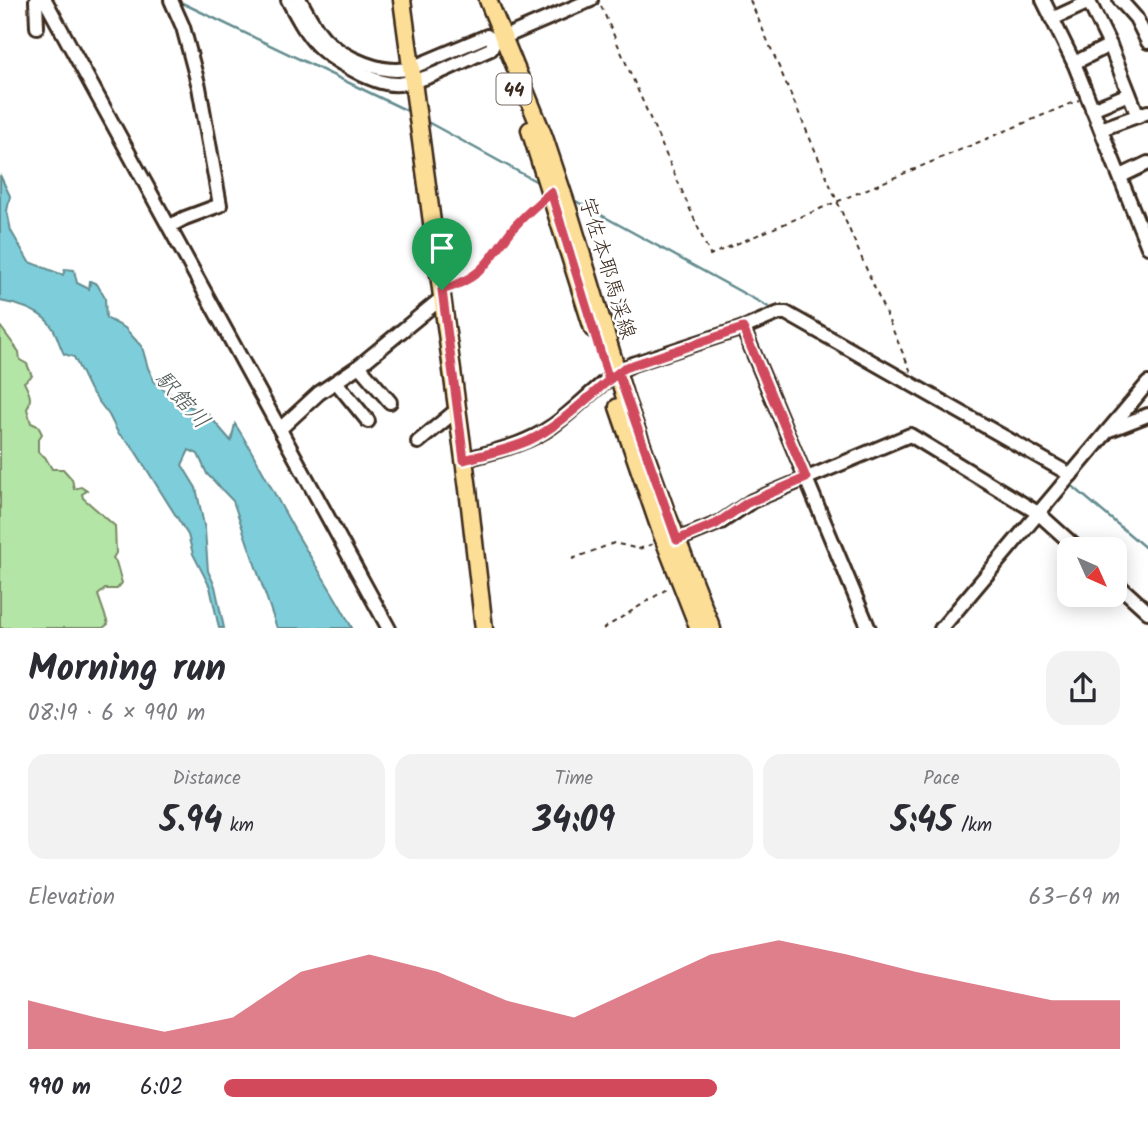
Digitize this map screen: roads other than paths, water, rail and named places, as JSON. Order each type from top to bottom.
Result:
[{"type":"main road","points":[[402,0],[484,628]]},
{"type":"main road","name":"宇佐本耶馬渓線","points":[[477,0],[499,39],[550,154],[613,377]]},
{"type":"main road","name":"宇佐本耶馬渓線","points":[[488,0],[670,540],[680,583],[699,628]]},
{"type":"main road","name":"宇佐本耶馬渓線","points":[[670,540],[712,628]]},
{"type":"street","points":[[36,0],[37,27]]},
{"type":"street","points":[[45,0],[389,628]]},
{"type":"street","points":[[170,226],[220,205],[199,87],[183,27],[171,0]]},
{"type":"street","points":[[288,0],[312,41],[334,60],[381,82],[397,84],[487,36],[499,39],[591,0]]},
{"type":"street","points":[[300,0],[320,33],[338,49],[387,71],[412,74]]},
{"type":"street","points":[[1043,0],[1073,63],[1148,247]]},
{"type":"street","points":[[1120,0],[1136,18],[1148,42]]},
{"type":"street","points":[[1052,19],[1089,2],[1110,45],[1129,94],[1143,114],[1101,130]]},
{"type":"street","points":[[1073,63],[1110,45]]},
{"type":"street","points":[[1089,103],[1129,94]]},
{"type":"street","points":[[1121,176],[1148,163]]},
{"type":"street","points":[[280,429],[320,393],[359,366],[442,294]]},
{"type":"street","points":[[464,460],[540,435],[633,364],[743,328],[779,313],[786,313],[1071,475]]},
{"type":"street","points":[[743,328],[869,628]]},
{"type":"street","points":[[359,366],[390,402]]},
{"type":"street","points":[[336,382],[368,421]]},
{"type":"street","points":[[941,628],[1148,383]]},
{"type":"street","points":[[418,442],[457,409]]},
{"type":"street","points":[[1109,431],[1148,415]]},
{"type":"street","points":[[670,540],[716,524],[747,503],[910,435],[1038,513],[1065,537]]},
{"type":"street","points":[[1127,593],[1148,612]]},
{"type":"water","points":[[0,175],[10,196],[7,211],[11,231],[29,262],[63,275],[65,269],[74,270],[77,283],[89,289],[90,281],[97,284],[105,298],[106,318],[125,328],[142,347],[155,383],[184,404],[208,414],[231,441],[235,424],[352,628],[277,628],[233,501],[207,474],[198,454],[189,450],[182,465],[196,488],[205,530],[208,571],[215,586],[224,628],[219,628],[210,587],[193,554],[188,535],[132,446],[118,433],[109,415],[90,390],[74,357],[64,354],[48,321],[21,306],[0,301]]},
{"type":"waterway","points":[[178,1],[412,113]]},
{"type":"waterway","points":[[424,120],[541,184]]},
{"type":"waterway","points":[[572,199],[774,310]]},
{"type":"waterway","points":[[1070,484],[1148,550]]},
{"type":"water label","name":"駅館川","points":[[183,399]]}]
